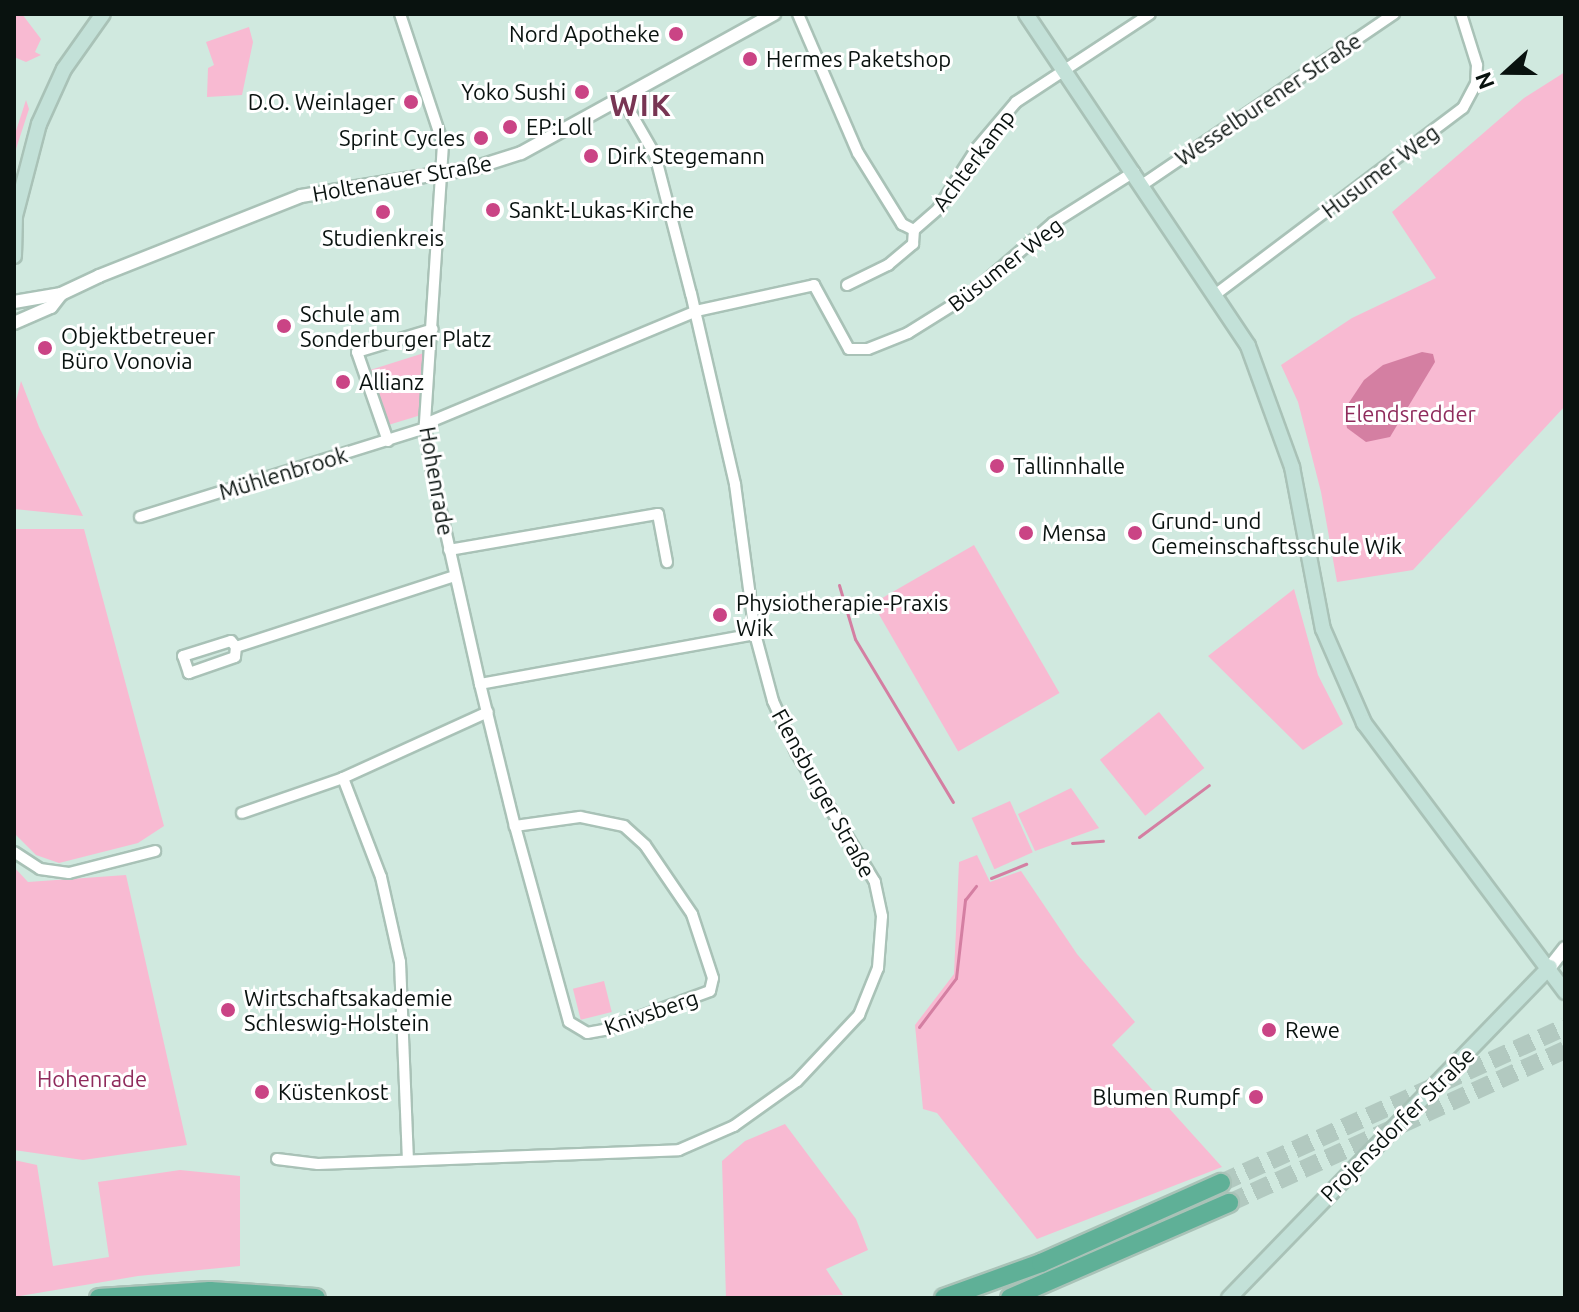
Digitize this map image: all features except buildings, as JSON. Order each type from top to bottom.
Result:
[{"type":"highway","points":[[944,1298],[1041,1263],[1221,1183]]},
{"type":"highway","points":[[1011,1298],[1229,1203]]},
{"type":"highway","points":[[99,1298],[210,1291],[316,1298]]},
{"type":"main road","points":[[14,256],[14,217],[48,102],[68,61],[103,14]]},
{"type":"main road","points":[[1026,14],[1248,346],[1276,413],[1298,491],[1323,629],[1355,707],[1453,847],[1550,967],[1565,992]]},
{"type":"main road","name":"Projensdorfer Straße","points":[[1229,1298],[1550,967]]},
{"type":"street","name":"Hohenrade","points":[[400,14],[443,144],[426,426],[454,576],[515,826],[575,1030]]},
{"type":"street","name":"Holtenauer Straße","points":[[14,302],[61,294],[301,196],[443,173],[521,153],[624,101],[774,14]]},
{"type":"street","points":[[798,14],[858,153],[902,224],[914,230]]},
{"type":"street","name":"Achterkamp","points":[[847,285],[888,265],[913,244],[914,230],[938,209],[977,148],[1016,102],[1150,14]]},
{"type":"street","name":"Wesselburener Straße","points":[[1138,178],[1394,14]]},
{"type":"street","name":"Husumer Weg","points":[[1216,294],[1463,108],[1476,84],[1477,65],[1461,14]]},
{"type":"street","name":"Flensburger Straße","points":[[277,1159],[318,1164],[679,1150],[769,1104],[859,1015],[880,957],[880,899],[859,851],[796,752],[773,701],[755,634],[735,484],[696,311],[655,155],[624,101]]},
{"type":"street","name":"Büsumer Weg","points":[[696,311],[814,285],[849,349],[868,349],[942,313],[1053,223],[1138,178]]},
{"type":"street","name":"Holtenauer Straße","points":[[14,323],[51,307],[61,294]]},
{"type":"street","points":[[426,426],[696,311]]},
{"type":"street","points":[[388,441],[357,352],[433,329]]},
{"type":"street","name":"Mühlenbrook","points":[[140,517],[388,441],[426,426]]},
{"type":"street","name":"Hohenrade","points":[[449,550],[658,514],[667,562]]},
{"type":"street","points":[[236,647],[454,576]]},
{"type":"street","points":[[480,684],[755,634]]},
{"type":"street","points":[[231,641],[236,647],[235,657],[189,673],[183,656],[231,641]]},
{"type":"street","points":[[242,813],[343,778],[488,712]]},
{"type":"street","points":[[343,778],[381,877],[400,962],[408,1160]]},
{"type":"street","name":"Knivsberg","points":[[515,826],[580,817],[624,826],[673,881],[706,949],[713,978],[710,991],[604,1030],[575,1030]]},
{"type":"street","points":[[14,852],[40,869],[69,873],[155,851]]},
{"type":"street","name":"Projensdorfer Straße","points":[[1550,967],[1565,948]]},
{"type":"green space","points":[[14,14],[22,14],[41,39],[35,52],[41,55],[26,62],[14,57]]},
{"type":"green space","points":[[249,27],[253,42],[242,95],[207,97],[208,68],[214,65],[206,42]]},
{"type":"green space","name":"Elendsredder","points":[[1565,72],[1565,406],[1413,570],[1337,582],[1321,492],[1298,402],[1281,365],[1352,318],[1436,278],[1392,212],[1524,98]]},
{"type":"green space","points":[[26,100],[29,109],[14,155],[14,137]]},
{"type":"green space","points":[[424,353],[421,415],[385,426],[367,371]]},
{"type":"green space","points":[[21,381],[39,427],[83,516],[14,509],[14,409]]},
{"type":"green space","points":[[14,529],[84,529],[164,826],[138,843],[59,863],[36,855],[14,833]]},
{"type":"green space","points":[[974,545],[1060,693],[958,752],[873,604]]},
{"type":"green space","points":[[1294,589],[1318,675],[1343,724],[1303,750],[1208,656]]},
{"type":"green space","points":[[1159,712],[1204,768],[1145,816],[1100,760]]},
{"type":"green space","points":[[1071,788],[1099,828],[1035,851],[1018,814]]},
{"type":"green space","points":[[1010,801],[1033,852],[994,869],[972,818]]},
{"type":"green space","points":[[977,855],[990,882],[1021,871],[1077,954],[1135,1022],[1112,1045],[1222,1167],[1037,1239],[937,1113],[923,1109],[915,1025],[954,974],[959,862]]},
{"type":"green space","name":"Hohenrade","points":[[14,867],[28,882],[126,875],[187,1145],[83,1160],[14,1150]]},
{"type":"green space","points":[[604,981],[612,1012],[581,1020],[573,989]]},
{"type":"green space","points":[[785,1124],[856,1219],[868,1250],[826,1269],[843,1295],[726,1298],[722,1161],[745,1141]]},
{"type":"green space","points":[[14,1160],[37,1165],[53,1266],[109,1257],[98,1182],[180,1170],[240,1176],[240,1266],[138,1276],[14,1297]]},
{"type":"shaded area","points":[[1422,352],[1433,354],[1435,362],[1390,437],[1366,442],[1347,428],[1344,410],[1364,380],[1383,365]]},
{"type":"waterway","points":[[839,585],[855,639],[953,802]]},
{"type":"waterway","points":[[1139,837],[1209,785]]},
{"type":"waterway","points":[[1072,843],[1103,841]]},
{"type":"waterway","points":[[991,878],[1026,864]]},
{"type":"waterway","points":[[919,1027],[956,978],[965,900],[976,886]]},
{"type":"tunnel","points":[[1221,1183],[1565,1027]]},
{"type":"tunnel","points":[[1229,1203],[1565,1050]]},
{"type":"place","name":"Nord Apotheke","points":[[676,34]]},
{"type":"place","name":"Hermes Paketshop","points":[[750,59]]},
{"type":"place","name":"Yoko Sushi","points":[[582,92]]},
{"type":"place","name":"D.O. Weinlager","points":[[411,102]]},
{"type":"place","name":"EP:Loll","points":[[510,127]]},
{"type":"place","name":"Sprint Cycles","points":[[481,138]]},
{"type":"place","name":"Dirk Stegemann","points":[[591,156]]},
{"type":"place","name":"Sankt-Lukas-Kirche","points":[[493,210]]},
{"type":"place","name":"Studienkreis","points":[[383,212]]},
{"type":"place","name":"Schule am Sonderburger Platz","points":[[284,326]]},
{"type":"place","name":"Objektbetreuer Büro Vonovia","points":[[45,348]]},
{"type":"place","name":"Allianz","points":[[343,382]]},
{"type":"place","name":"Tallinnhalle","points":[[997,466]]},
{"type":"place","name":"Mensa","points":[[1026,533]]},
{"type":"place","name":"Grund- und Gemeinschaftsschule Wik","points":[[1135,533]]},
{"type":"place","name":"Physiotherapie-Praxis Wik","points":[[720,615]]},
{"type":"place","name":"Wirtschaftsakademie Schleswig-Holstein","points":[[228,1010]]},
{"type":"place","name":"Rewe","points":[[1269,1030]]},
{"type":"place","name":"Küstenkost","points":[[262,1092]]},
{"type":"place","name":"Blumen Rumpf","points":[[1256,1097]]},
{"type":"district","name":"WIK","points":[[641,105]]}]
